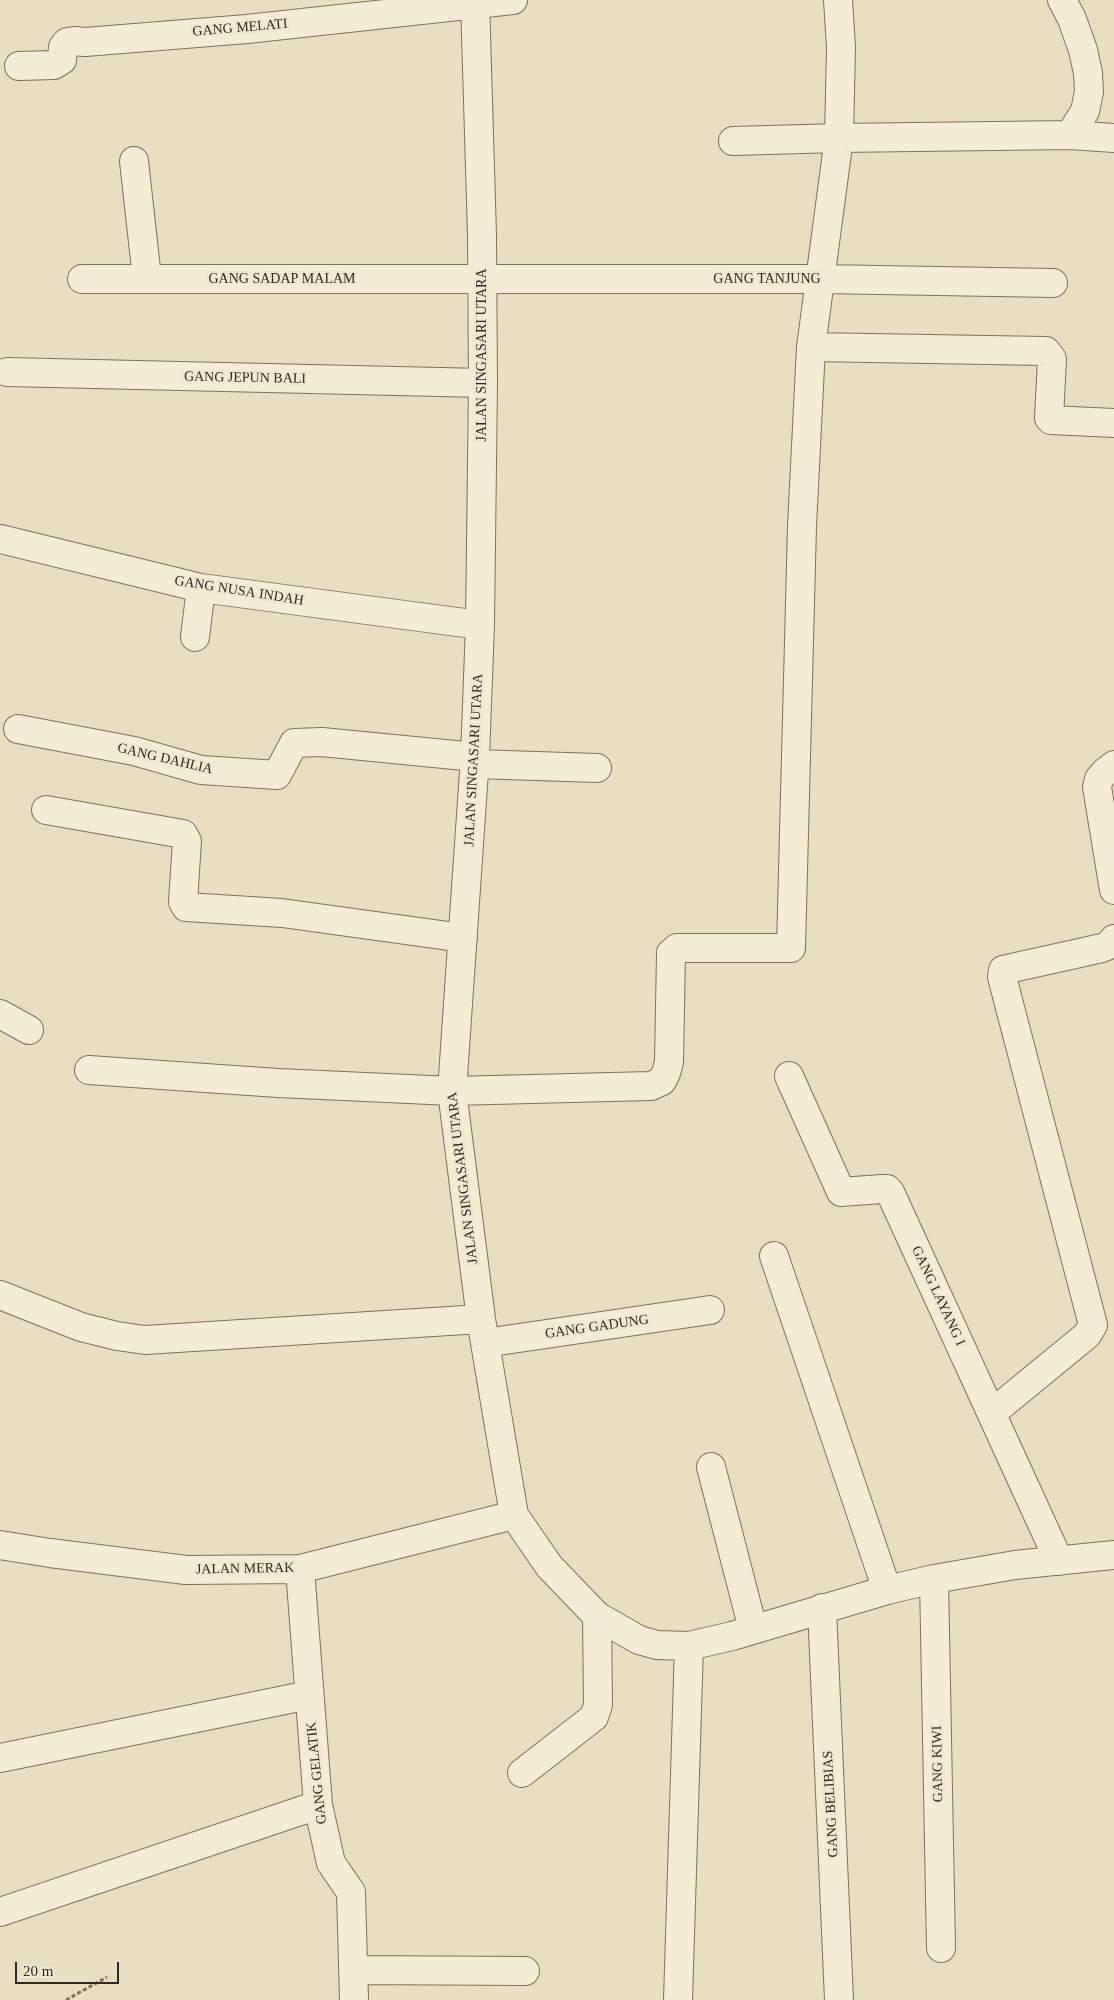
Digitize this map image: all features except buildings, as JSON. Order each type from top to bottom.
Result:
[{"type":"street","points":[[475,1],[513,0]]},
{"type":"street","points":[[88,1070],[278,1083],[452,1091],[651,1086],[662,1081],[668,1062],[670,958],[674,950],[682,948],[791,948],[802,526],[811,347],[839,138],[841,48],[838,0]]},
{"type":"street","points":[[1062,0],[1072,19],[1083,50],[1088,73],[1089,92],[1085,111],[1070,135]]},
{"type":"street","name":"GANG MELATI","points":[[19,66],[54,65],[62,60],[63,48],[67,42],[74,41],[85,42],[247,28],[475,1]]},
{"type":"street","name":"JALAN SINGASARI UTARA","points":[[475,1],[483,383],[480,625],[475,761],[452,1091],[483,1331],[514,1515]]},
{"type":"street","points":[[733,140],[1070,135],[1114,138]]},
{"type":"street","points":[[134,161],[147,278]]},
{"type":"street","name":"GANG SADAP MALAM","points":[[82,280],[147,278],[482,279]]},
{"type":"street","name":"GANG TANJUNG","points":[[482,279],[1053,283]]},
{"type":"street","points":[[811,347],[1046,351],[1052,359],[1049,418],[1051,420],[1114,423]]},
{"type":"street","name":"GANG JEPUN BALI","points":[[7,372],[483,383]]},
{"type":"street","name":"GANG NUSA INDAH","points":[[0,539],[200,588],[480,625]]},
{"type":"street","points":[[195,637],[200,588]]},
{"type":"street","name":"GANG DAHLIA","points":[[18,729],[134,752],[200,770],[276,775],[294,743],[322,742],[475,761]]},
{"type":"street","points":[[475,761],[596,768]]},
{"type":"street","points":[[1114,765],[1099,779],[1097,791],[1114,890]]},
{"type":"street","points":[[46,810],[183,834],[187,841],[183,902],[186,906],[282,913],[463,938]]},
{"type":"street","points":[[992,1413],[1087,1336],[1093,1324],[1002,976],[1003,970],[1102,948],[1109,945],[1114,939]]},
{"type":"street","points":[[0,1014],[29,1030]]},
{"type":"street","name":"GANG LAYANG I","points":[[789,1076],[841,1192],[887,1189],[890,1192],[1059,1561]]},
{"type":"street","points":[[774,1256],[887,1590]]},
{"type":"street","name":"GANG GADUNG","points":[[0,1295],[81,1327],[116,1336],[144,1340],[483,1331],[710,1310]]},
{"type":"street","points":[[711,1467],[753,1629]]},
{"type":"street","points":[[514,1515],[548,1566],[596,1616],[639,1640],[657,1645],[688,1646],[887,1590],[1015,1564],[1114,1555]]},
{"type":"street","name":"JALAN MERAK","points":[[0,1545],[186,1570],[300,1569],[514,1515]]},
{"type":"street","name":"GANG GELATIK","points":[[300,1569],[318,1805],[331,1863],[351,1892],[354,2000]]},
{"type":"street","name":"GANG KIWI","points":[[934,1580],[941,1948]]},
{"type":"street","name":"GANG BELIBIAS","points":[[822,1608],[839,2000]]},
{"type":"street","points":[[522,1773],[594,1717],[598,1705],[596,1616]]},
{"type":"street","points":[[678,2000],[688,1646]]},
{"type":"street","points":[[0,1758],[309,1695]]},
{"type":"street","points":[[0,1912],[318,1805]]},
{"type":"street","points":[[353,1970],[524,1971]]},
{"type":"path","points":[[66,2000],[107,1977]]}]
